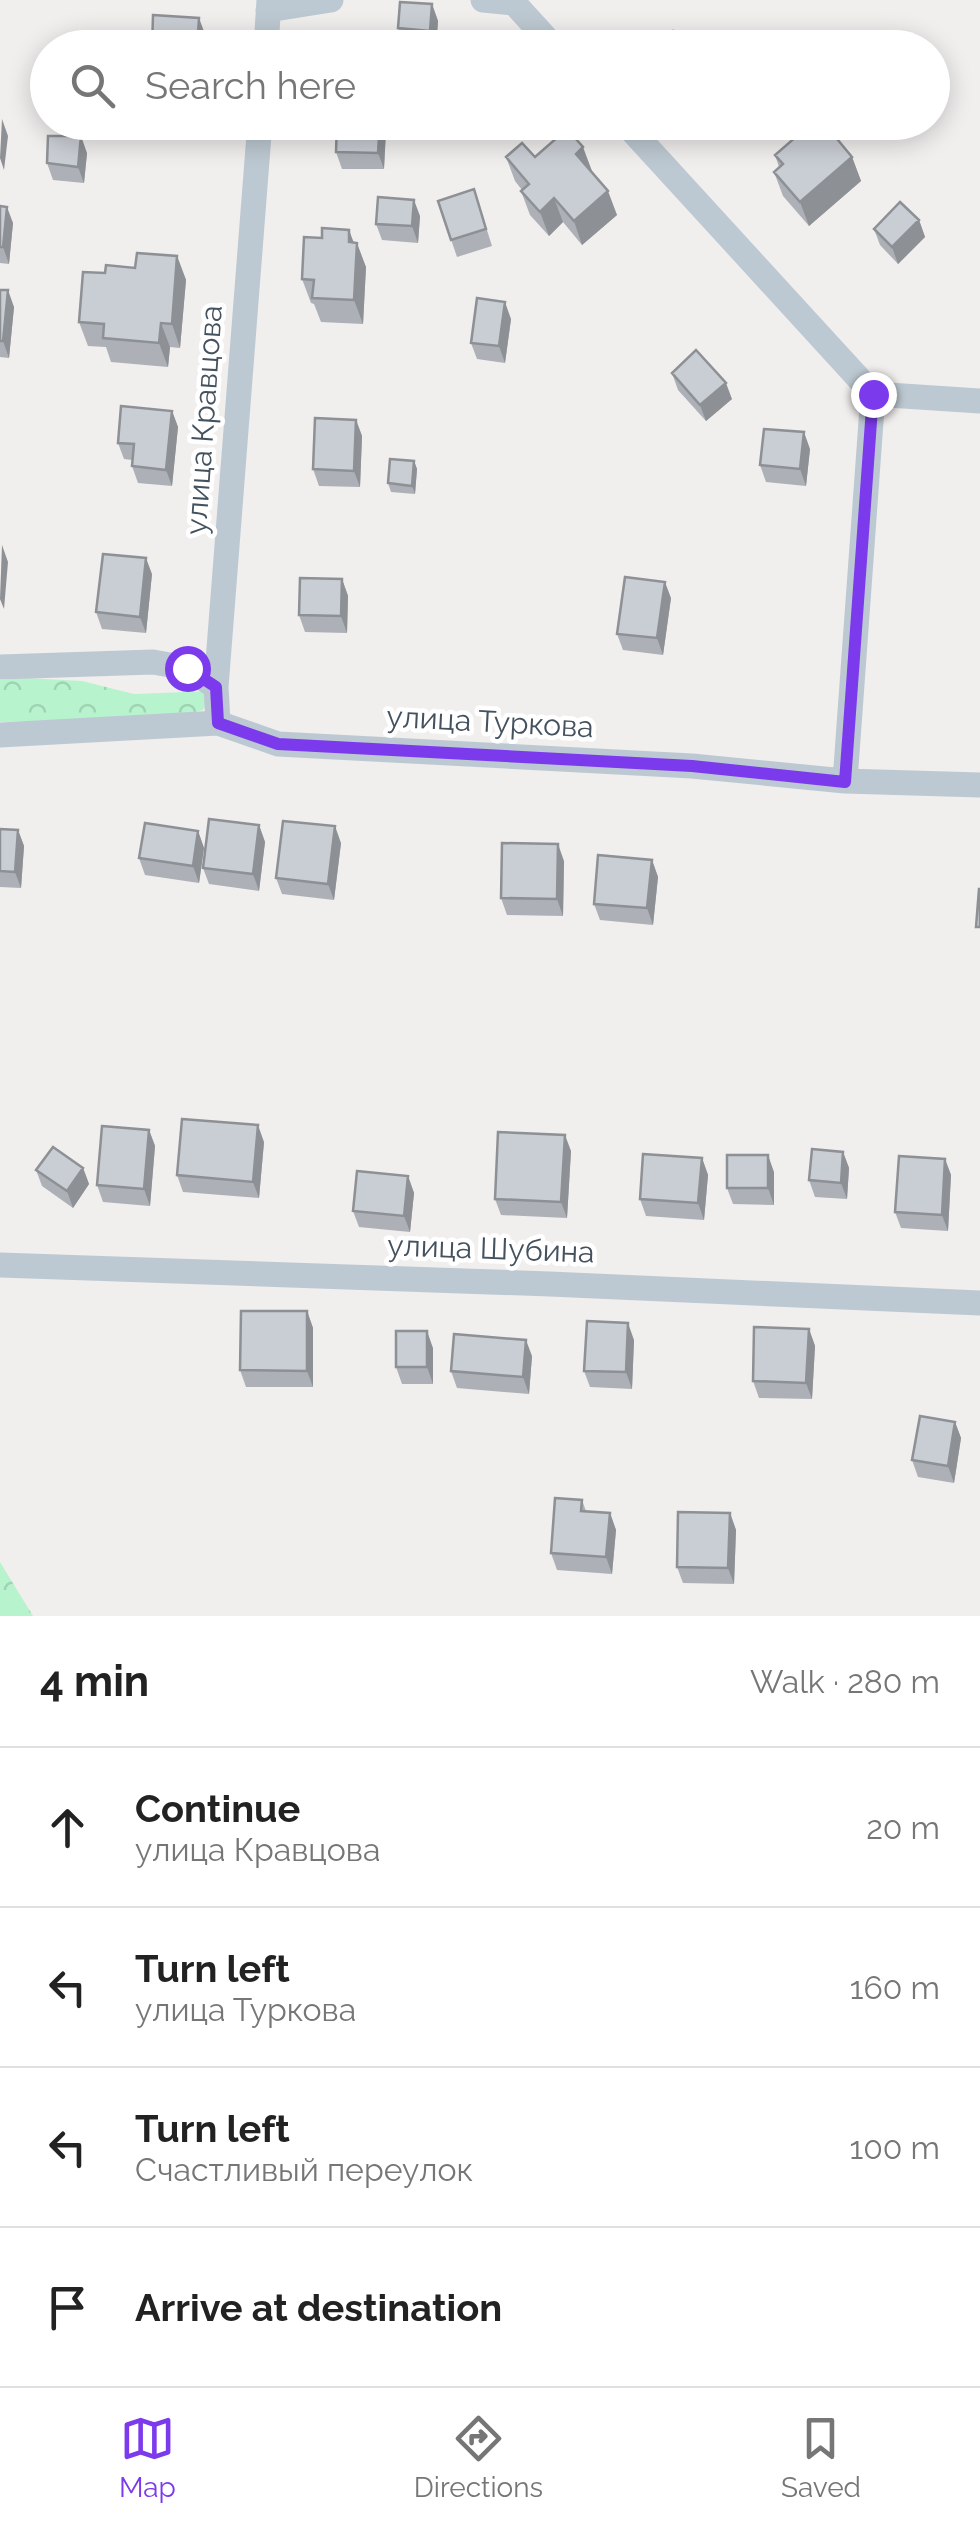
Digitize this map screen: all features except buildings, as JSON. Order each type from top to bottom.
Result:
[{"type":"street","points":[[267,30],[269,5],[331,0]]},
{"type":"street","points":[[483,0],[514,2],[539,30]]},
{"type":"street","name":"улица Кравцова","points":[[218,723],[216,687],[259,140]]},
{"type":"street","points":[[640,140],[873,394],[980,400]]},
{"type":"street","points":[[845,782],[873,394]]},
{"type":"street","points":[[0,667],[153,662],[187,668],[216,687]]},
{"type":"street","name":"улица Туркова","points":[[0,735],[218,723],[278,744],[692,766],[845,782],[980,784]]},
{"type":"street","name":"улица Шубина","points":[[0,1265],[980,1303]]},
{"type":"green space","points":[[0,680],[82,681],[134,694],[212,691],[203,710],[165,719],[0,722]]},
{"type":"green space","points":[[0,1562],[33,1616],[0,1616]]},
{"type":"route","points":[[187,668],[216,687],[218,723],[278,744],[692,766],[845,782],[873,394]]}]
